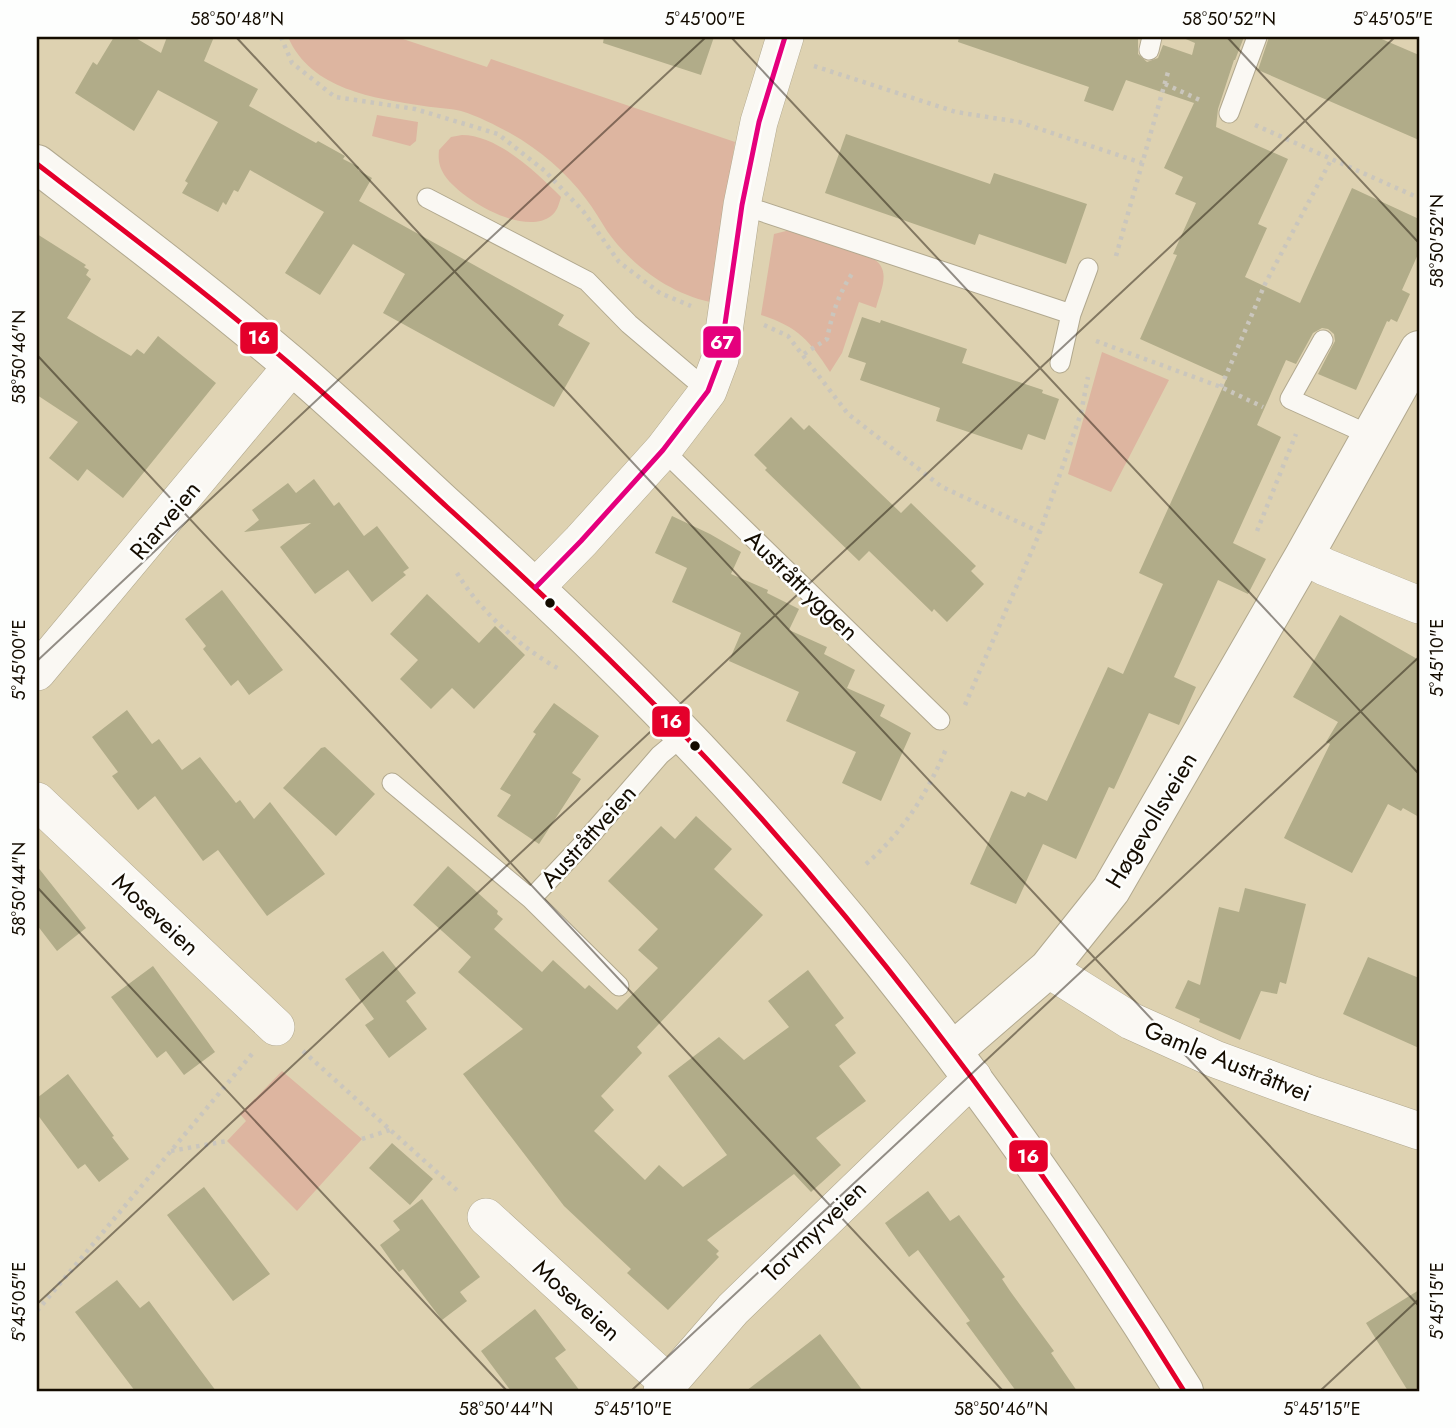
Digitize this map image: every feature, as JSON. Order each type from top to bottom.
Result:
[{"type":"main road","points":[[37,164],[292,366],[536,587],[684,735],[836,905],[963,1064],[1072,1218],[1184,1391]]},
{"type":"main road","name":"Høgevollsveien","points":[[963,1064],[1048,968],[1111,890],[1304,556],[1419,350]]},
{"type":"street","points":[[536,587],[663,450],[708,391],[720,359],[742,205],[759,122],[783,46]]},
{"type":"street","name":"Riarveien","points":[[37,672],[292,366]]},
{"type":"street","points":[[1304,556],[1419,605]]},
{"type":"street","name":"Moseveien","points":[[37,801],[276,1027]]},
{"type":"street","name":"Gamle Austråttvei","points":[[1048,968],[1131,1021],[1215,1059],[1313,1096],[1419,1130]]},
{"type":"street","name":"Torvmyrveien","points":[[665,1387],[733,1309],[963,1064]]},
{"type":"street","name":"Moseveien","points":[[486,1217],[665,1387]]},
{"type":"lane","points":[[1229,114],[1257,37]]},
{"type":"lane","points":[[427,198],[587,281],[629,324],[708,391]]},
{"type":"lane","points":[[742,205],[1071,314]]},
{"type":"lane","points":[[1060,363],[1071,314],[1088,268]]},
{"type":"lane","points":[[1324,340],[1299,403],[1372,436]]},
{"type":"lane","name":"Austråttryggen","points":[[663,450],[940,720]]},
{"type":"lane","name":"Austråttveien","points":[[392,783],[531,899],[660,755],[684,735]]},
{"type":"lane","points":[[531,899],[619,986]]},
{"type":"path","points":[[281,37],[292,63],[335,97],[415,108],[498,134],[545,171],[583,211],[619,262],[660,293],[696,308],[759,323],[788,336],[848,414],[942,487],[1040,532]]},
{"type":"path","points":[[783,46],[956,112],[1019,122],[1142,163]]},
{"type":"path","points":[[1116,256],[1172,60]]},
{"type":"path","points":[[1165,84],[1419,198]]},
{"type":"path","points":[[1221,387],[1265,284],[1331,160]]},
{"type":"path","points":[[804,354],[827,339],[831,317],[842,288],[855,269],[878,250]]},
{"type":"path","points":[[1093,353],[1098,332]]},
{"type":"path","points":[[1095,341],[1221,387],[1267,408],[1299,403],[1257,531]]},
{"type":"path","points":[[962,711],[1040,532],[1081,413],[1090,365]]},
{"type":"path","points":[[866,864],[888,845],[931,785],[947,747]]},
{"type":"path","points":[[37,1311],[227,1081],[276,1027],[486,1217]]},
{"type":"path","points":[[362,1139],[391,1130]]},
{"type":"path","points":[[170,1151],[227,1141]]},
{"type":"shaded area","points":[[288,37],[397,37],[487,67],[491,59],[735,142],[710,302],[666,285],[639,266],[607,231],[570,180],[542,154],[510,133],[461,111],[365,95],[346,88],[312,69],[298,55]]},
{"type":"shaded area","points":[[377,115],[418,122],[416,141],[410,146],[372,136]]},
{"type":"shaded area","points":[[462,135],[489,141],[529,167],[561,197],[555,212],[539,221],[525,222],[494,212],[465,195],[445,176],[439,157],[439,150],[451,137]]},
{"type":"shaded area","points":[[790,230],[870,257],[877,262],[883,273],[884,280],[876,308],[859,302],[842,353],[830,372],[816,351],[794,330],[761,315],[774,234]]},
{"type":"shaded area","points":[[1102,352],[1169,380],[1111,492],[1068,474]]},
{"type":"shaded area","points":[[282,1071],[362,1139],[297,1211],[227,1141],[246,1121],[240,1114]]},
{"type":"building","points":[[114,37],[134,37],[161,53],[167,37],[214,37],[204,61],[258,89],[249,106],[345,156],[343,159],[372,178],[359,201],[564,315],[558,325],[590,343],[554,407],[383,313],[405,274],[353,244],[320,295],[285,273],[324,212],[250,170],[238,192],[234,190],[226,205],[223,202],[218,212],[182,193],[188,183],[185,181],[218,122],[158,90],[134,131],[75,93],[93,62],[97,65]]},
{"type":"building","points":[[604,37],[714,37],[701,75],[603,43]]},
{"type":"building","points":[[959,37],[1138,37],[1138,54],[1147,62],[1158,58],[1163,45],[1192,55],[1195,43],[1181,37],[1244,37],[1218,109],[1216,127],[1288,159],[1258,224],[1267,228],[1245,277],[1300,303],[1352,188],[1419,219],[1419,252],[1402,290],[1410,294],[1397,322],[1391,319],[1387,321],[1356,390],[1318,374],[1335,341],[1334,334],[1328,329],[1322,328],[1313,333],[1296,364],[1286,360],[1257,425],[1281,437],[1233,543],[1266,559],[1248,594],[1218,580],[1174,677],[1196,687],[1179,725],[1149,713],[1114,789],[1109,787],[1076,859],[1043,844],[1016,904],[970,884],[1011,791],[1025,797],[1028,792],[1047,801],[1108,667],[1123,674],[1163,584],[1139,573],[1227,378],[1140,339],[1177,255],[1173,254],[1196,203],[1175,194],[1183,177],[1164,168],[1194,103],[1126,80],[1113,111],[1084,101],[1089,87],[958,42]]},
{"type":"building","points":[[1269,37],[1377,37],[1419,55],[1419,140],[1258,70]]},
{"type":"building","points":[[846,134],[990,184],[994,173],[1087,204],[1066,264],[979,234],[975,245],[825,193]]},
{"type":"building","points":[[37,234],[86,265],[84,267],[89,270],[86,275],[91,279],[67,318],[131,356],[137,349],[144,354],[158,336],[216,383],[123,498],[87,469],[78,481],[49,458],[78,422],[37,395]]},
{"type":"building","points":[[862,317],[880,323],[881,320],[967,349],[962,363],[1043,390],[1042,393],[1059,399],[1045,440],[1028,434],[1022,450],[936,421],[940,408],[860,380],[866,363],[848,357]]},
{"type":"building","points":[[791,417],[804,430],[809,425],[901,513],[911,503],[976,566],[971,571],[984,584],[947,622],[934,609],[932,612],[869,551],[859,561],[765,470],[767,468],[754,455]]},
{"type":"building","points":[[314,479],[334,506],[339,502],[364,536],[377,526],[409,568],[403,572],[406,575],[372,602],[348,570],[315,594],[280,547],[311,523],[244,532],[259,520],[252,510],[288,483],[296,493]]},
{"type":"building","points":[[672,516],[741,552],[731,574],[768,590],[767,593],[799,609],[789,630],[827,647],[824,654],[855,670],[847,688],[885,705],[880,716],[911,733],[881,801],[842,783],[856,752],[786,721],[799,692],[729,661],[741,633],[672,602],[687,568],[655,553]]},
{"type":"building","points":[[222,590],[283,670],[249,695],[238,680],[231,686],[203,649],[206,646],[185,619]]},
{"type":"building","points":[[427,594],[479,643],[495,626],[525,655],[474,709],[452,688],[431,709],[400,679],[418,660],[390,634]]},
{"type":"building","points":[[1340,615],[1419,660],[1419,817],[1403,808],[1401,811],[1388,804],[1352,873],[1284,838],[1330,744],[1326,742],[1338,722],[1293,697]]},
{"type":"building","points":[[554,703],[599,736],[572,773],[581,779],[539,844],[497,816],[511,795],[500,789],[536,734],[533,732]]},
{"type":"building","points":[[127,710],[152,744],[159,739],[182,770],[200,757],[236,803],[240,800],[254,819],[270,802],[325,874],[267,916],[218,850],[203,861],[155,796],[138,810],[112,776],[118,772],[92,737]]},
{"type":"building","points":[[325,747],[375,794],[336,836],[283,788]]},
{"type":"building","points":[[696,816],[732,849],[714,869],[763,915],[637,1047],[642,1053],[601,1096],[614,1110],[594,1131],[645,1180],[659,1165],[683,1187],[727,1155],[668,1076],[719,1037],[744,1060],[789,1027],[768,1001],[808,970],[844,1018],[835,1025],[856,1053],[839,1066],[866,1101],[816,1138],[841,1165],[811,1192],[794,1174],[707,1240],[719,1251],[716,1254],[719,1257],[668,1310],[627,1273],[631,1269],[564,1206],[463,1074],[523,1029],[458,972],[471,957],[413,905],[448,866],[498,911],[497,914],[503,919],[494,929],[542,972],[553,960],[585,989],[589,985],[617,1010],[658,968],[638,950],[658,929],[608,881],[661,826],[675,839]]},
{"type":"building","points":[[37,866],[86,928],[57,951],[37,925]]},
{"type":"building","points":[[1245,888],[1306,904],[1286,984],[1280,982],[1277,994],[1261,991],[1240,1040],[1175,1008],[1188,980],[1200,985],[1219,907],[1239,912]]},
{"type":"building","points":[[383,951],[416,993],[406,1001],[427,1029],[389,1058],[365,1025],[374,1019],[345,979]]},
{"type":"building","points":[[1368,957],[1419,978],[1419,1048],[1343,1014]]},
{"type":"building","points":[[153,966],[215,1052],[184,1075],[166,1051],[157,1058],[111,997]]},
{"type":"building","points":[[68,1074],[129,1159],[99,1182],[85,1164],[78,1169],[37,1114],[37,1098]]},
{"type":"building","points":[[392,1143],[433,1179],[410,1205],[369,1168]]},
{"type":"building","points":[[204,1187],[270,1274],[233,1301],[167,1215]]},
{"type":"building","points":[[928,1191],[950,1221],[959,1215],[1005,1277],[1002,1279],[1054,1351],[1051,1353],[1077,1391],[1016,1391],[966,1323],[970,1321],[918,1250],[909,1257],[885,1223]]},
{"type":"building","points":[[422,1199],[480,1277],[460,1292],[467,1301],[442,1320],[403,1269],[399,1272],[380,1245],[400,1230],[393,1221]]},
{"type":"building","points":[[117,1280],[140,1308],[149,1301],[216,1391],[135,1391],[75,1312]]},
{"type":"building","points":[[1419,1290],[1419,1391],[1408,1391],[1366,1323]]},
{"type":"building","points":[[535,1309],[566,1350],[555,1358],[580,1391],[511,1391],[481,1351]]},
{"type":"building","points":[[820,1334],[863,1391],[746,1391],[789,1358]]},
{"type":"transit line","name":"67","points":[[536,587],[663,450],[708,391],[720,359],[742,205],[759,122],[785,37]]},
{"type":"transit line","name":"16","points":[[37,164],[228,312],[330,399],[568,620],[724,777],[876,954],[985,1096],[1087,1241],[1184,1391]]}]
